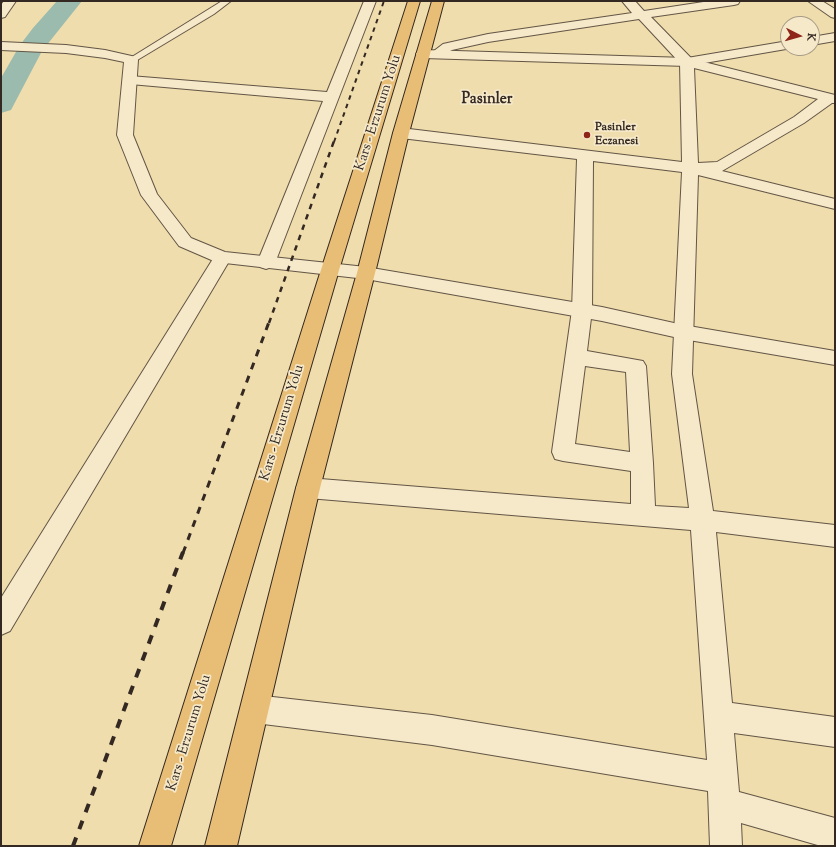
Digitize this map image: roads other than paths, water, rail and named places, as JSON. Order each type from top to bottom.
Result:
[{"type":"highway","name":"Kars - Erzurum Yolu","points":[[156,846],[330,270],[414,1]]},
{"type":"highway","name":"Kars - Erzurum Yolu","points":[[221,846],[308,488],[366,273],[401,132],[430,54],[438,1]]},
{"type":"street","points":[[1,14],[10,1]]},
{"type":"street","points":[[266,263],[370,1]]},
{"type":"street","points":[[430,54],[448,47],[488,38],[635,8],[734,1]]},
{"type":"street","points":[[814,1],[835,14]]},
{"type":"street","points":[[635,8],[687,62],[832,98]]},
{"type":"street","points":[[820,40],[835,37]]},
{"type":"street","points":[[3,46],[66,48],[131,60],[126,135],[149,195],[185,242],[222,258],[366,273],[582,310],[683,332],[835,358]]},
{"type":"street","points":[[430,54],[687,62],[780,46]]},
{"type":"street","points":[[687,62],[690,168],[682,374],[703,520],[719,716],[726,846]]},
{"type":"street","points":[[130,80],[332,97]]},
{"type":"street","points":[[690,168],[720,167],[799,120],[832,98]]},
{"type":"street","points":[[401,132],[690,168],[835,204]]},
{"type":"street","points":[[585,155],[582,310],[563,452],[642,463]]},
{"type":"street","points":[[1,622],[222,258]]},
{"type":"street","points":[[576,357],[636,366],[642,463],[643,514]]},
{"type":"street","points":[[308,488],[643,514],[835,536]]},
{"type":"street","points":[[255,709],[432,730],[724,790],[835,834]]},
{"type":"street","points":[[719,716],[835,732]]},
{"type":"lane","points":[[131,60],[227,1]]},
{"type":"waterway","points":[[1,104],[29,51],[42,33],[70,1]]},
{"type":"railway","points":[[334,142],[384,1]]},
{"type":"railway","points":[[269,323],[334,141]]},
{"type":"railway","points":[[183,553],[269,322]]},
{"type":"railway","points":[[73,846],[183,552]]},
{"type":"place","name":"Pasinler Eczanesi","points":[[587,135]]},
{"type":"district","name":"Pasinler","points":[[487,100]]}]
